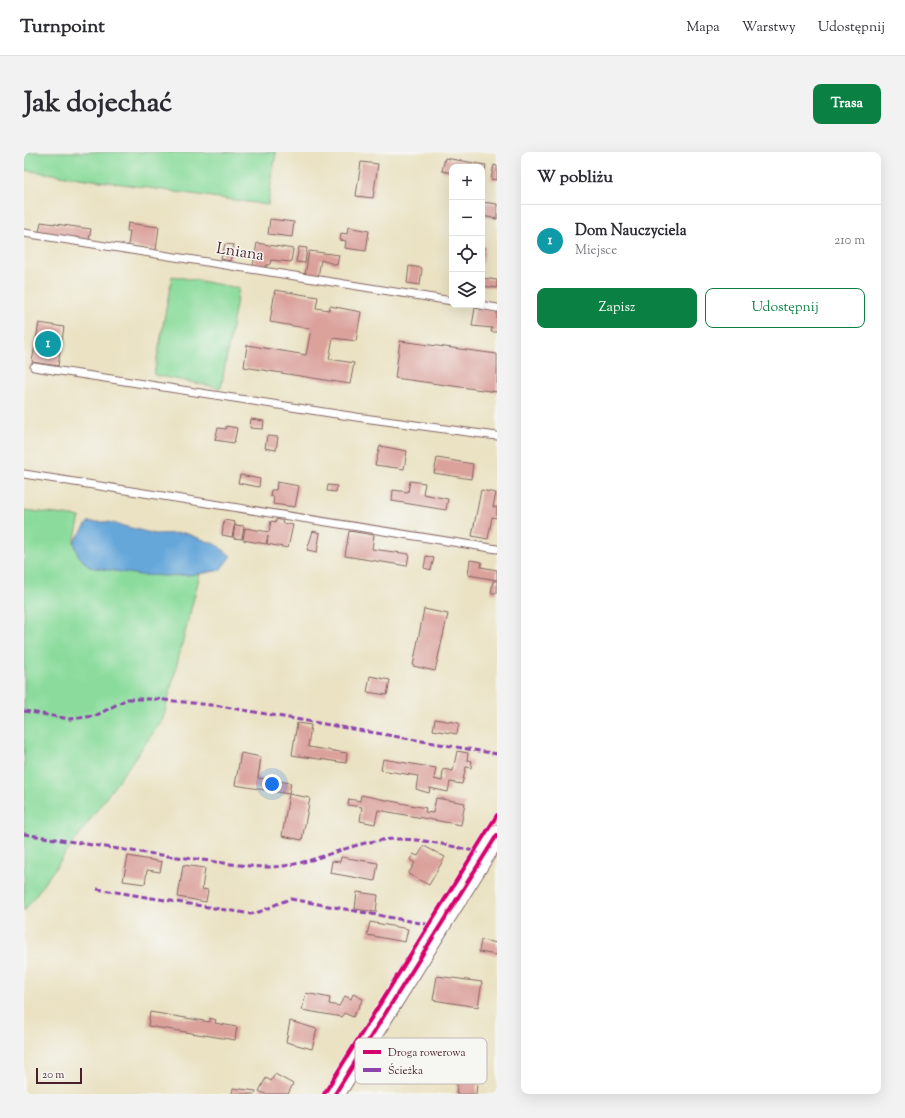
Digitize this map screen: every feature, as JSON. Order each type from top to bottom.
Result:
[{"type":"street","points":[[370,1038],[497,835]]},
{"type":"street","points":[[335,1094],[355,1062]]},
{"type":"lane","name":"Lniana","points":[[24,233],[449,301]]},
{"type":"lane","points":[[485,306],[497,308]]},
{"type":"lane","points":[[34,366],[356,417],[497,436]]},
{"type":"lane","points":[[24,474],[497,549]]},
{"type":"green space","points":[[24,152],[276,152],[268,205],[24,170]]},
{"type":"green space","points":[[172,276],[239,288],[221,388],[154,375]]},
{"type":"green space","points":[[24,510],[80,517],[74,542],[169,576],[200,574],[163,719],[24,911]]},
{"type":"water","points":[[88,522],[108,522],[155,534],[185,533],[217,545],[231,556],[220,570],[200,574],[169,576],[140,575],[89,567],[78,555],[74,542]]},
{"type":"building","points":[[445,158],[480,164],[449,164],[449,172],[442,171]]},
{"type":"building","points":[[361,162],[378,164],[373,198],[356,196]]},
{"type":"building","points":[[494,165],[497,166],[497,180],[491,179]]},
{"type":"building","points":[[485,202],[497,204],[497,219],[485,217]]},
{"type":"building","points":[[270,219],[294,222],[292,237],[268,234]]},
{"type":"building","points":[[41,222],[91,229],[89,240],[39,232]]},
{"type":"building","points":[[128,223],[159,227],[156,250],[128,246],[130,231],[127,231]]},
{"type":"building","points":[[348,227],[369,231],[366,251],[345,248],[346,241],[340,240],[341,233],[347,234]]},
{"type":"building","points":[[257,243],[293,249],[291,262],[271,260],[270,264],[265,266],[265,268],[253,266]]},
{"type":"building","points":[[225,244],[234,245],[230,261],[221,259]]},
{"type":"building","points":[[299,247],[307,248],[305,263],[296,262]]},
{"type":"building","points":[[309,251],[339,255],[337,265],[321,260],[318,277],[305,275]]},
{"type":"building","points":[[409,266],[422,268],[420,285],[407,283]]},
{"type":"building","points":[[485,278],[497,280],[497,288],[485,286]]},
{"type":"building","points":[[275,290],[318,297],[316,308],[329,310],[330,306],[361,312],[356,341],[333,338],[329,359],[354,363],[350,384],[244,367],[247,345],[306,355],[311,329],[270,322]]},
{"type":"building","points":[[475,308],[497,311],[497,332],[491,332],[492,328],[472,326]]},
{"type":"building","points":[[39,323],[64,327],[58,366],[32,362]]},
{"type":"building","points":[[400,341],[497,354],[497,392],[395,378]]},
{"type":"building","points":[[251,419],[264,421],[263,429],[250,428]]},
{"type":"building","points":[[226,426],[237,428],[234,443],[215,440],[218,428],[226,429]]},
{"type":"building","points":[[267,436],[278,437],[276,450],[265,448]]},
{"type":"building","points":[[380,446],[407,451],[404,469],[375,465]]},
{"type":"building","points":[[437,458],[473,464],[471,479],[434,473]]},
{"type":"building","points":[[240,475],[260,479],[259,487],[238,483]]},
{"type":"building","points":[[410,481],[425,483],[423,494],[448,499],[446,510],[392,501],[393,490],[408,492]]},
{"type":"building","points":[[277,482],[299,486],[295,507],[273,504],[274,497],[270,496],[271,490],[276,490]]},
{"type":"building","points":[[328,485],[337,486],[336,492],[327,491]]},
{"type":"building","points":[[481,490],[496,493],[493,507],[497,507],[497,518],[492,517],[488,539],[472,536]]},
{"type":"building","points":[[276,519],[283,521],[282,523],[293,525],[288,548],[267,544],[268,536],[266,544],[243,540],[245,528],[269,532],[271,521],[276,522]]},
{"type":"building","points":[[224,520],[235,522],[232,537],[222,535]]},
{"type":"building","points":[[235,525],[244,526],[242,539],[233,538]]},
{"type":"building","points":[[313,531],[320,533],[317,552],[307,550]]},
{"type":"building","points":[[349,531],[374,535],[372,549],[409,554],[407,566],[345,556]]},
{"type":"building","points":[[426,556],[434,558],[431,570],[424,568]]},
{"type":"building","points":[[470,560],[482,562],[481,567],[497,570],[497,580],[468,575]]},
{"type":"building","points":[[493,581],[497,581],[497,593],[491,593]]},
{"type":"building","points":[[424,609],[448,614],[435,671],[413,666]]},
{"type":"building","points":[[370,676],[390,680],[387,695],[367,692]]},
{"type":"building","points":[[435,719],[459,723],[457,734],[433,730]]},
{"type":"building","points":[[297,723],[311,725],[308,747],[347,753],[346,763],[292,755]]},
{"type":"building","points":[[457,751],[468,753],[467,760],[472,761],[471,768],[466,767],[462,784],[450,782],[448,792],[430,788],[429,793],[422,791],[416,789],[418,776],[381,770],[383,759],[436,768],[434,779],[442,781],[443,769],[453,771]]},
{"type":"building","points":[[241,753],[261,757],[258,778],[291,783],[289,794],[235,785]]},
{"type":"building","points":[[289,794],[310,798],[302,840],[282,836]]},
{"type":"building","points":[[361,795],[426,808],[425,812],[433,813],[436,798],[465,803],[461,825],[378,810],[375,824],[360,821],[362,807],[348,805],[349,799],[360,801]]},
{"type":"building","points":[[424,846],[445,857],[429,885],[408,874],[415,863],[410,860],[413,854],[418,856]]},
{"type":"building","points":[[128,856],[162,862],[160,872],[147,870],[145,884],[123,881]]},
{"type":"building","points":[[341,857],[378,863],[375,881],[330,873],[332,861],[340,862]]},
{"type":"building","points":[[183,865],[205,868],[202,889],[208,890],[206,902],[178,897]]},
{"type":"building","points":[[357,892],[378,895],[376,912],[355,909]]},
{"type":"building","points":[[370,922],[408,929],[405,942],[367,935]]},
{"type":"building","points":[[481,940],[497,943],[497,955],[479,952]]},
{"type":"building","points":[[437,976],[482,982],[478,1007],[433,1000]]},
{"type":"building","points":[[306,993],[330,998],[329,1004],[339,1006],[345,996],[351,999],[353,994],[363,999],[353,1017],[344,1013],[342,1017],[302,1010]]},
{"type":"building","points":[[150,1012],[210,1022],[210,1018],[216,1020],[215,1023],[237,1027],[235,1040],[148,1026]]},
{"type":"building","points":[[290,1021],[317,1029],[312,1049],[286,1042]]},
{"type":"building","points":[[275,1074],[293,1084],[288,1094],[265,1094],[259,1091],[266,1078],[271,1081]]},
{"type":"building","points":[[457,1084],[477,1084],[476,1094],[456,1094]]},
{"type":"building","points":[[233,1088],[256,1091],[255,1094],[232,1094]]},
{"type":"marked path","points":[[24,711],[70,719],[95,716],[127,699],[156,699],[220,706],[497,754]]},
{"type":"marked path","points":[[24,834],[152,854],[261,867],[285,866],[354,846],[394,839],[418,840],[478,852]]},
{"type":"marked path","points":[[97,889],[251,914],[291,899],[431,925]]},
{"type":"cycle path","points":[[359,1038],[497,815]]},
{"type":"cycle path","points":[[370,1038],[497,835]]},
{"type":"cycle path","points":[[324,1094],[355,1044]]},
{"type":"cycle path","points":[[335,1094],[355,1062]]},
{"type":"place","name":"Dom Nauczyciela","points":[[48,344]]}]
